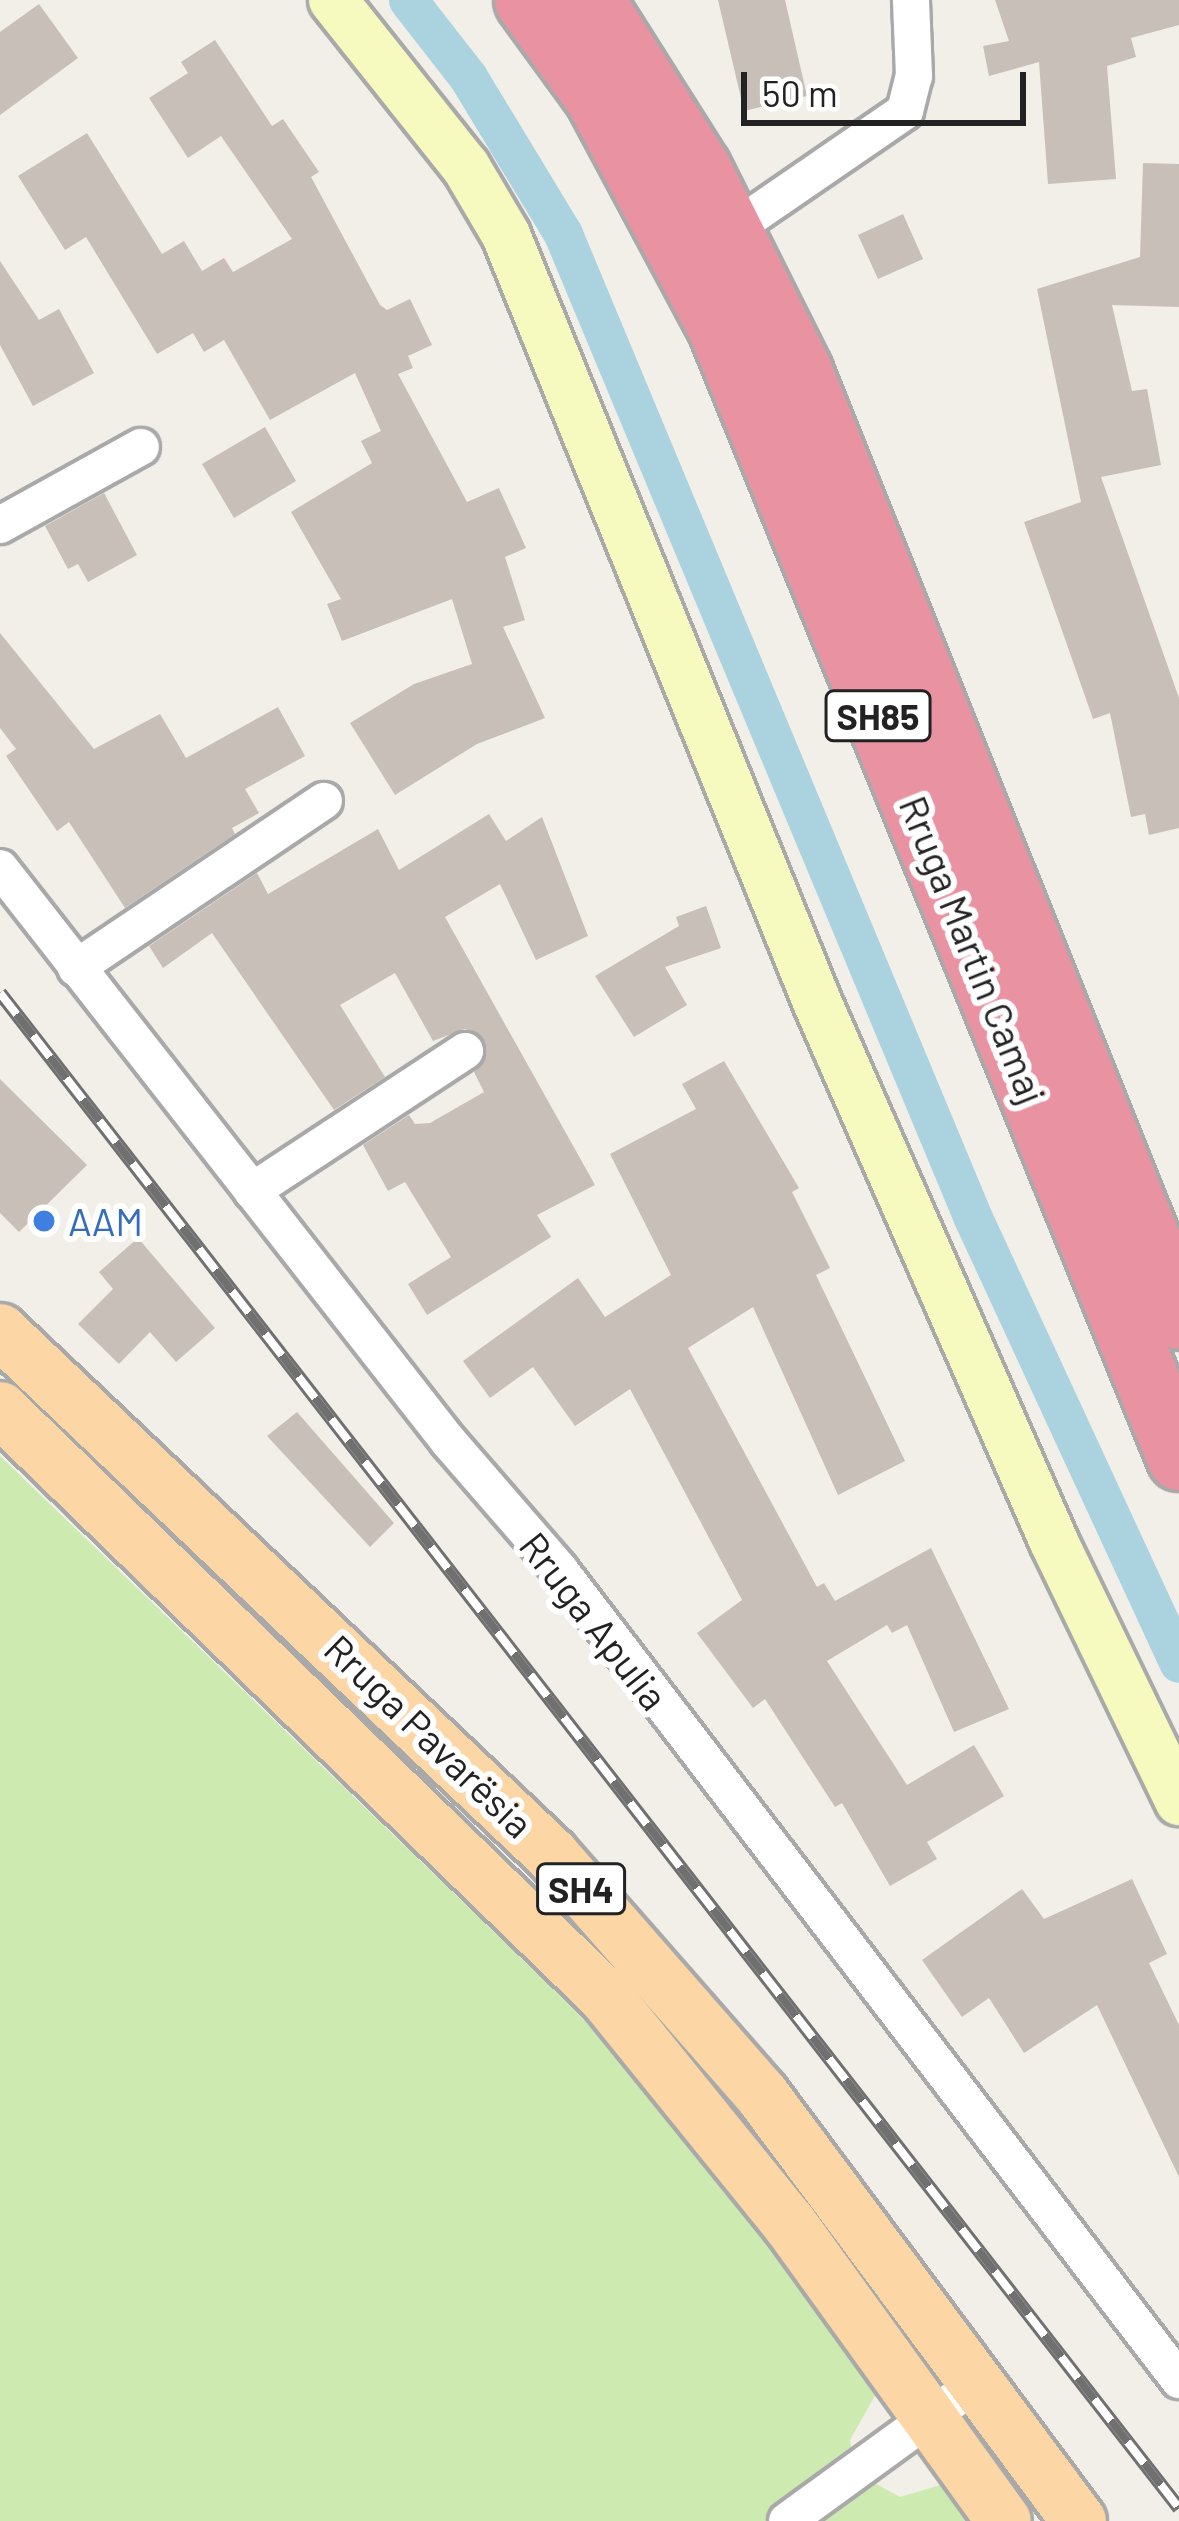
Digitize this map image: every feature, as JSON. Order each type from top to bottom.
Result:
[{"type":"highway","name":"Rruga Martin Camaj","points":[[526,0],[596,96],[719,326],[1179,1458]]},
{"type":"highway","name":"Rruga Martin Camaj","points":[[592,0],[732,230],[800,371],[1179,1317]]},
{"type":"main road","name":"Rruga Pavarësia","points":[[0,1331],[550,1854],[762,2095],[981,2380],[1079,2521]]},
{"type":"main road","name":"Rruga Pavarësia","points":[[0,1408],[605,1996],[789,2223],[1004,2521]]},
{"type":"street","points":[[333,0],[466,166],[506,235],[818,1004],[1054,1542],[1179,1801]]},
{"type":"street","points":[[732,230],[905,111],[914,76],[911,0]]},
{"type":"street","points":[[0,525],[141,447]]},
{"type":"street","points":[[76,968],[324,801]]},
{"type":"street","name":"Rruga Apulia","points":[[0,868],[252,1191],[559,1569],[1179,2380]]},
{"type":"street","points":[[252,1191],[465,1051]]},
{"type":"street","points":[[787,2521],[981,2380]]},
{"type":"green space","points":[[0,1456],[573,2008],[682,2129],[881,2385],[850,2440],[856,2473],[900,2497],[954,2481],[983,2521],[0,2521]]},
{"type":"building","points":[[718,0],[785,0],[807,96],[744,111]]},
{"type":"building","points":[[995,0],[1179,0],[1179,25],[1131,38],[1136,57],[1107,66],[1116,179],[1048,184],[1039,62],[989,76],[983,46],[1009,41]]},
{"type":"building","points":[[39,4],[78,58],[0,115],[0,32]]},
{"type":"building","points":[[215,40],[272,126],[283,119],[319,172],[311,177],[380,305],[387,310],[410,299],[432,345],[408,356],[413,368],[398,374],[467,502],[499,488],[526,548],[505,557],[525,620],[503,627],[545,718],[477,744],[395,795],[350,723],[414,684],[472,664],[452,599],[342,641],[327,604],[341,599],[291,512],[372,463],[361,441],[381,431],[355,373],[270,420],[224,340],[204,352],[193,333],[157,354],[86,237],[65,250],[18,176],[87,133],[162,254],[184,241],[202,271],[224,258],[233,272],[292,239],[221,136],[188,158],[149,98],[188,73],[181,62]]},
{"type":"building","points":[[1143,163],[1179,164],[1179,307],[1112,305],[1132,391],[1147,389],[1161,465],[1101,477],[1179,698],[1179,828],[1149,835],[1145,814],[1131,817],[1110,713],[1093,719],[1024,522],[1081,502],[1037,289],[1140,257]]},
{"type":"building","points":[[903,214],[923,259],[878,279],[858,235]]},
{"type":"building","points":[[0,261],[39,320],[59,309],[94,373],[33,406],[0,345]]},
{"type":"building","points":[[265,427],[296,481],[234,518],[202,464]]},
{"type":"building","points":[[104,493],[137,555],[88,582],[78,564],[68,569],[45,526]]},
{"type":"building","points":[[0,633],[94,749],[160,714],[186,758],[278,707],[305,756],[245,789],[259,813],[232,828],[235,834],[125,908],[69,822],[57,831],[6,756],[16,749],[0,728]]},
{"type":"building","points":[[489,814],[506,841],[542,817],[588,936],[536,960],[500,884],[445,917],[595,1185],[537,1215],[551,1237],[427,1315],[408,1284],[451,1257],[405,1182],[388,1191],[363,1145],[409,1115],[415,1124],[430,1123],[484,1092],[474,1072],[485,1060],[483,1038],[465,1029],[433,1041],[395,973],[340,1005],[385,1077],[334,1110],[212,933],[163,968],[149,946],[257,873],[268,894],[378,829],[399,870]]},
{"type":"building","points":[[706,906],[721,948],[665,967],[687,1005],[634,1037],[595,976],[679,926],[676,917]]},
{"type":"building","points":[[724,1061],[799,1188],[792,1192],[830,1268],[816,1275],[905,1461],[838,1495],[753,1307],[688,1348],[817,1587],[824,1583],[835,1601],[931,1548],[1009,1709],[954,1732],[907,1625],[892,1633],[887,1625],[827,1661],[907,1785],[974,1745],[1004,1796],[927,1842],[937,1859],[890,1886],[842,1803],[835,1807],[765,1699],[753,1708],[697,1633],[742,1600],[630,1389],[575,1426],[533,1367],[490,1398],[463,1361],[578,1278],[605,1317],[671,1275],[610,1154],[696,1109],[682,1084]]},
{"type":"building","points":[[0,1079],[87,1165],[19,1232],[0,1213]]},
{"type":"building","points":[[138,1238],[215,1328],[176,1362],[150,1332],[119,1364],[78,1324],[113,1289],[99,1272]]},
{"type":"building","points":[[297,1412],[394,1523],[370,1547],[267,1436]]},
{"type":"building","points":[[1132,1879],[1167,1954],[1149,1963],[1179,2025],[1179,2177],[1097,2005],[1024,2053],[989,1998],[962,2017],[922,1960],[1022,1889],[1044,1919]]},
{"type":"waterway","points":[[408,0],[468,77],[563,234],[973,1218],[1179,1663]]},
{"type":"railway","points":[[0,993],[1179,2508]]},
{"type":"place","name":"AAM","points":[[44,1221]]}]
